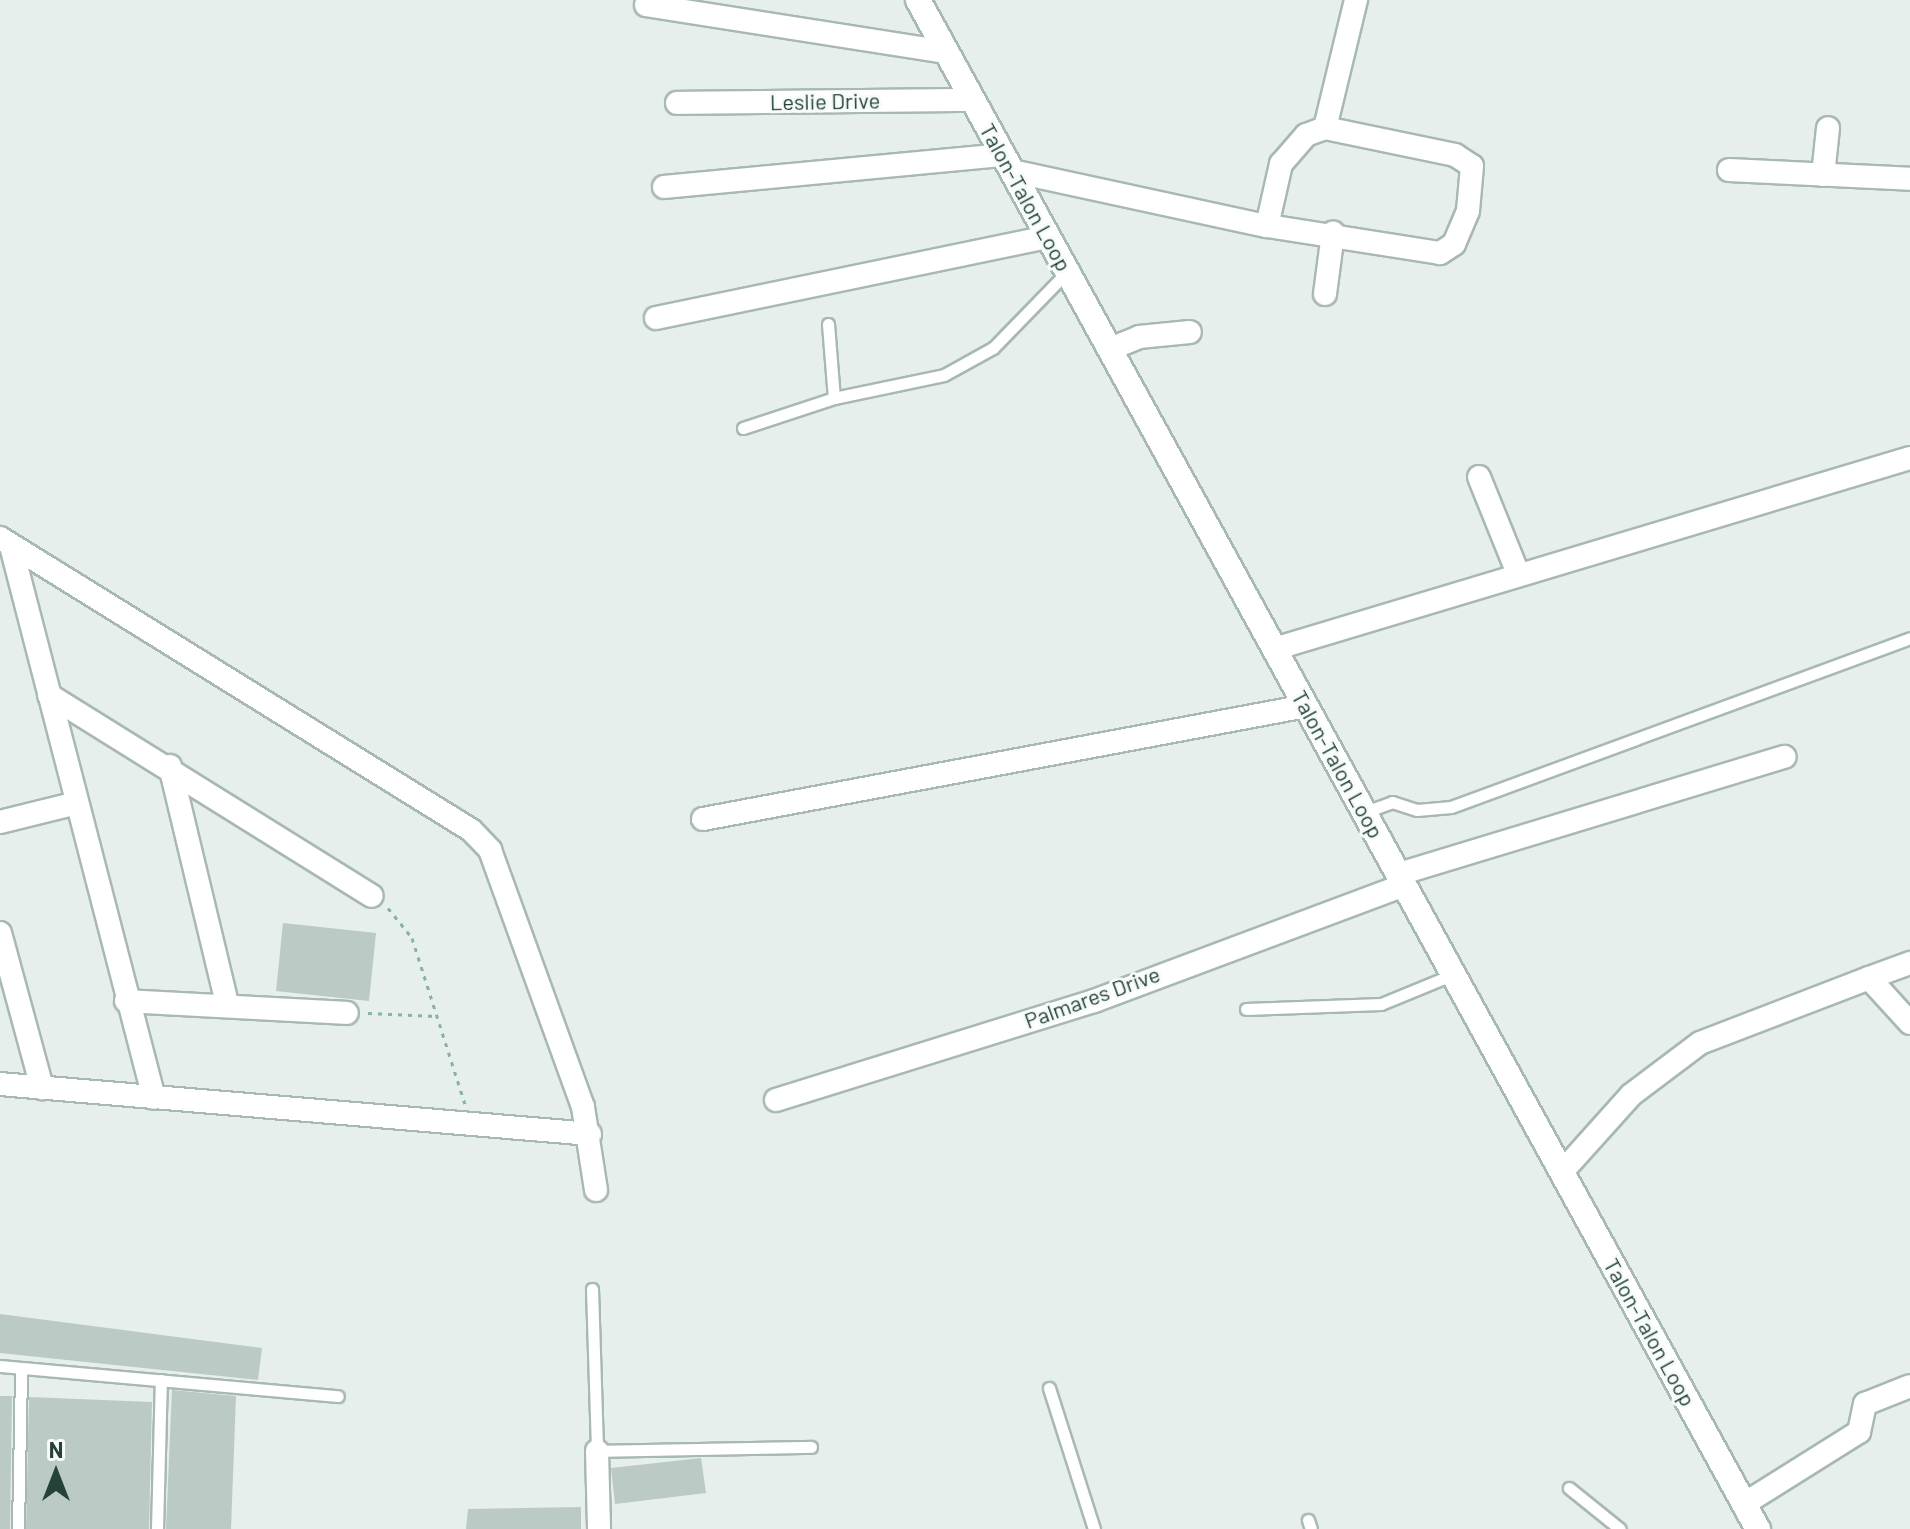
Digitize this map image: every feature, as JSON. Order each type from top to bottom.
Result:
[{"type":"street","name":"Talon-Talon Loop","points":[[918,0],[1758,1529]]},
{"type":"street","points":[[1325,128],[1356,0]]},
{"type":"street","points":[[646,5],[945,52]]},
{"type":"street","name":"Leslie Drive","points":[[677,103],[972,100]]},
{"type":"street","points":[[664,187],[1007,163],[1267,226],[1333,233],[1446,252],[1462,229],[1474,176],[1467,159],[1455,155],[1325,128],[1306,135],[1281,164],[1267,226]]},
{"type":"street","points":[[1823,175],[1828,128]]},
{"type":"street","points":[[1729,170],[1910,179]]},
{"type":"street","points":[[1325,294],[1333,233]]},
{"type":"street","points":[[656,318],[1048,237]]},
{"type":"street","points":[[1110,349],[1139,337],[1190,332]]},
{"type":"street","points":[[1274,649],[1517,571],[1910,458]]},
{"type":"street","points":[[1479,477],[1517,571]]},
{"type":"street","points":[[6,542],[49,695],[73,804],[154,1098]]},
{"type":"street","points":[[6,542],[471,830],[498,867],[590,1134],[596,1190]]},
{"type":"street","points":[[49,695],[170,766],[372,896]]},
{"type":"street","points":[[703,819],[1306,706]]},
{"type":"street","name":"Palmares Drive","points":[[776,1100],[1094,1001],[1402,879],[1785,757]]},
{"type":"street","points":[[170,766],[227,1003]]},
{"type":"street","points":[[0,822],[73,804]]},
{"type":"street","points":[[0,933],[42,1088]]},
{"type":"street","points":[[1562,1172],[1631,1095],[1700,1043],[1910,963]]},
{"type":"street","points":[[1869,978],[1910,1023]]},
{"type":"street","points":[[126,1001],[227,1003],[347,1013]]},
{"type":"street","points":[[0,1084],[590,1134]]},
{"type":"street","points":[[1744,1504],[1859,1432],[1865,1404],[1910,1386]]},
{"type":"street","points":[[597,1451],[599,1529]]},
{"type":"lane","points":[[743,428],[834,398],[899,388],[957,368],[993,348],[1067,272]]},
{"type":"lane","points":[[828,324],[834,398]]},
{"type":"lane","points":[[1365,812],[1392,802],[1417,810],[1451,807],[1910,638]]},
{"type":"lane","points":[[1246,1009],[1381,1004],[1455,974]]},
{"type":"lane","points":[[592,1289],[597,1451],[811,1447]]},
{"type":"lane","points":[[0,1366],[338,1396]]},
{"type":"lane","points":[[18,1529],[21,1368]]},
{"type":"lane","points":[[157,1529],[161,1380]]},
{"type":"lane","points":[[1049,1388],[1094,1529]]},
{"type":"lane","points":[[1569,1488],[1620,1529]]},
{"type":"path","points":[[372,896],[412,938],[471,1123]]},
{"type":"path","points":[[347,1013],[436,1016]]},
{"type":"building","points":[[283,923],[376,933],[369,1001],[276,991]]},
{"type":"building","points":[[0,1314],[262,1348],[258,1380],[0,1353]]},
{"type":"building","points":[[172,1390],[236,1396],[231,1529],[166,1529]]},
{"type":"building","points":[[0,1396],[12,1396],[10,1529],[0,1529]]},
{"type":"building","points":[[29,1397],[152,1402],[149,1529],[26,1529]]},
{"type":"building","points":[[701,1458],[706,1493],[615,1504],[611,1468]]},
{"type":"building","points":[[581,1507],[581,1529],[466,1529],[468,1509]]}]
